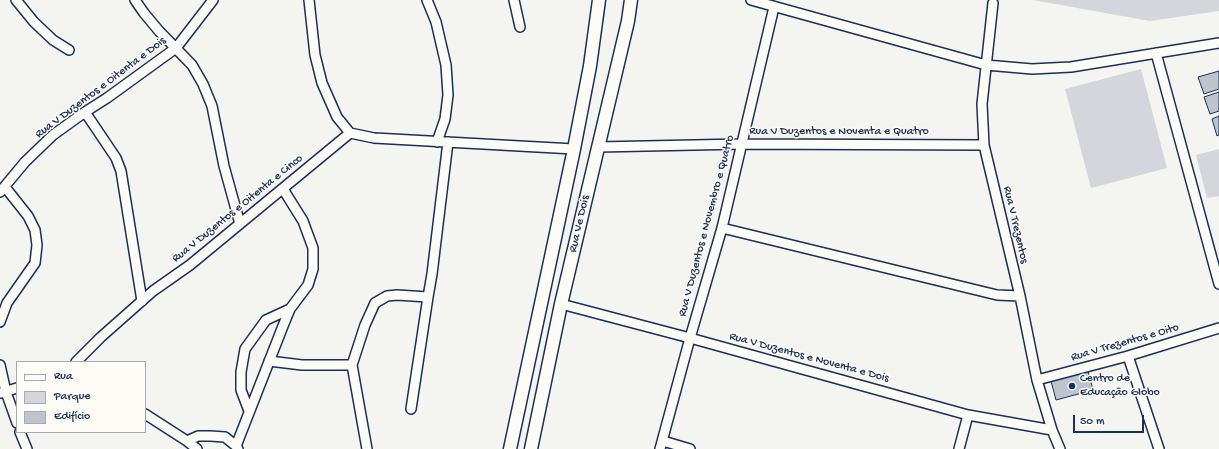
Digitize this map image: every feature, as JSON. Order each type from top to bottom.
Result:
[{"type":"main road","name":"Rua Ve Dois","points":[[510,449],[574,150],[590,66],[599,0]]},
{"type":"main road","name":"Rua Ve Dois","points":[[531,449],[561,304],[628,21],[631,0]]},
{"type":"street","points":[[16,0],[34,22],[53,40],[69,50]]},
{"type":"street","points":[[135,0],[144,13],[192,64],[203,84],[212,106],[224,166],[240,224]]},
{"type":"street","name":"Rua V Duzentos e Oitenta e Dois","points":[[2,190],[25,162],[53,135],[84,112],[108,98],[176,48],[213,0]]},
{"type":"street","points":[[309,0],[315,55],[322,83],[337,117],[350,133],[374,138],[574,150]]},
{"type":"street","points":[[427,0],[436,22],[446,65],[448,95],[445,119],[437,142]]},
{"type":"street","points":[[514,0],[520,27]]},
{"type":"street","points":[[751,0],[986,65],[1032,69],[1071,67],[1156,52],[1219,43]]},
{"type":"street","name":"Rua V Trezentos","points":[[993,3],[982,104],[984,145],[1020,296],[1037,380],[1052,430],[1060,449]]},
{"type":"street","name":"Rua V Duzentos e Novembro e Quatro","points":[[661,445],[722,228],[774,7]]},
{"type":"street","points":[[1156,52],[1219,284]]},
{"type":"street","points":[[84,112],[116,158],[121,171],[142,301]]},
{"type":"street","name":"Rua V Duzentos e Oitenta e Cinco","points":[[77,361],[101,337],[153,291],[190,265],[350,133]]},
{"type":"street","points":[[411,409],[432,274],[448,142]]},
{"type":"street","name":"Rua V Duzentos e Noventa e Quatro","points":[[598,147],[742,144],[984,145]]},
{"type":"street","points":[[187,441],[198,436],[225,437],[237,447],[249,411],[290,309],[308,285],[313,268],[313,248],[303,220],[283,189]]},
{"type":"street","points":[[0,322],[7,303],[35,263],[37,245],[35,230],[28,216],[2,190]]},
{"type":"street","points":[[722,228],[997,295],[1020,296]]},
{"type":"street","points":[[367,449],[352,365],[365,325],[375,303],[387,296],[397,295],[428,297]]},
{"type":"street","name":"Rua V Duzentos e Noventa e Dois","points":[[561,304],[968,415],[1052,430]]},
{"type":"street","points":[[249,411],[241,390],[241,372],[245,349],[266,320],[290,309]]},
{"type":"street","name":"Rua V Trezentos e Oito","points":[[1037,380],[1128,356],[1219,328]]},
{"type":"street","points":[[1128,356],[1159,449]]},
{"type":"street","points":[[269,361],[302,364],[352,365]]},
{"type":"street","points":[[0,366],[3,393],[16,421]]},
{"type":"street","points":[[3,393],[16,388]]},
{"type":"street","points":[[146,415],[197,449]]},
{"type":"street","points":[[959,449],[968,415]]},
{"type":"street","points":[[20,433],[27,449]]},
{"type":"street","points":[[661,445],[690,449]]},
{"type":"green space","points":[[1033,0],[1219,0],[1219,11],[1150,21]]},
{"type":"green space","points":[[1141,69],[1167,168],[1091,188],[1065,89]]},
{"type":"green space","points":[[1219,149],[1219,196],[1207,198],[1196,155]]},
{"type":"building","points":[[1219,71],[1219,89],[1204,94],[1198,77]]},
{"type":"building","points":[[1219,92],[1219,111],[1210,114],[1204,97]]},
{"type":"building","points":[[1219,116],[1219,135],[1217,136],[1212,119]]},
{"type":"building","name":"Centro de Educação Globo","points":[[1088,371],[1093,390],[1056,400],[1051,381]]},
{"type":"place","name":"Centro de Educação Globo","points":[[1072,386]]}]
